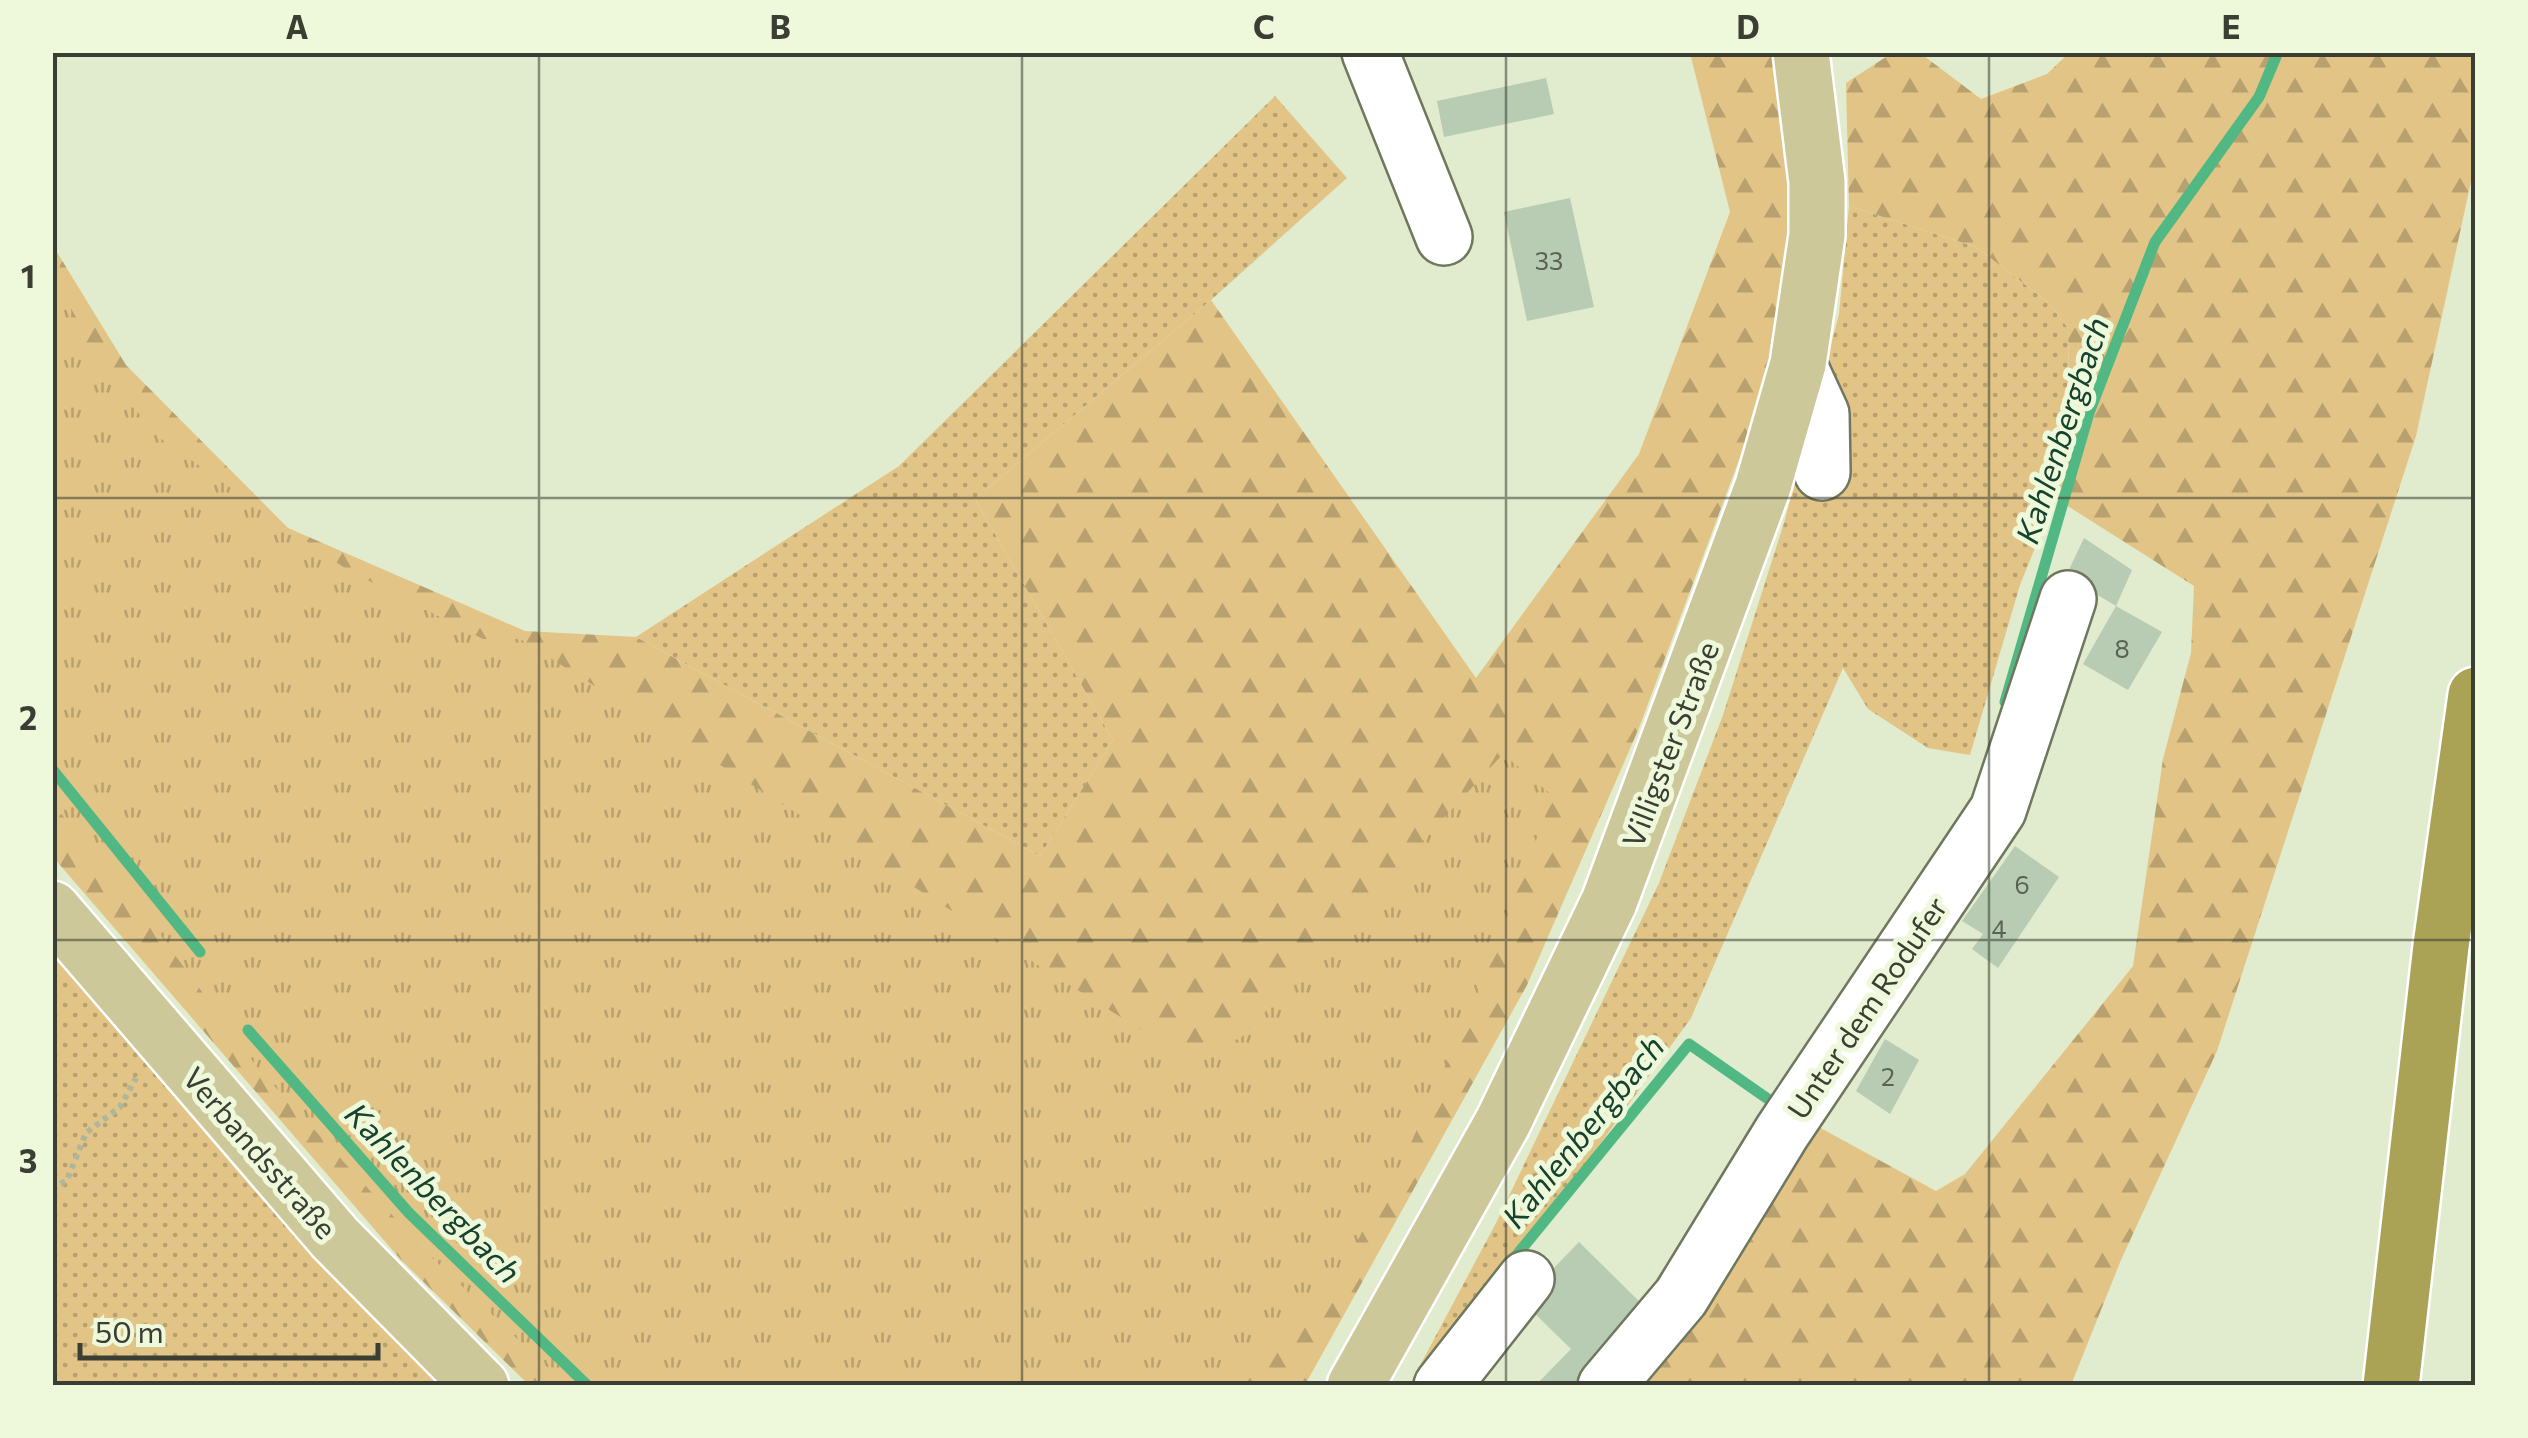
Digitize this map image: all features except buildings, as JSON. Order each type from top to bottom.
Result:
[{"type":"highway","points":[[2392,1386],[2436,985],[2476,696]]},
{"type":"main road","name":"Villigster Straße","points":[[1355,1386],[1503,1122],[1609,902],[1757,503],[1798,364],[1818,235],[1816,182],[1800,52]]},
{"type":"main road","name":"Verbandsstraße","points":[[52,908],[335,1238],[481,1386]]},
{"type":"street","points":[[1370,52],[1444,237]]},
{"type":"street","points":[[1798,364],[1821,414],[1822,472]]},
{"type":"street","name":"Unter dem Rodufer","points":[[1606,1386],[1681,1297],[1782,1132],[1998,810],[2068,599]]},
{"type":"street","points":[[1442,1386],[1526,1279]]},
{"type":"path","points":[[52,1188],[67,1180],[86,1134],[120,1107],[134,1080],[171,1048]]},
{"type":"green space","points":[[1690,53],[1778,53],[1798,214],[1775,352],[1751,428],[1639,728],[1527,985],[1305,1385],[529,1385],[401,1260],[53,857],[52,244],[126,365],[288,528],[525,631],[636,637],[1040,856],[1113,740],[975,499],[1211,300],[1476,678],[1639,454],[1730,212]]},
{"type":"green space","points":[[1892,53],[1924,56],[1981,99],[2047,74],[2069,53],[2475,53],[2475,163],[2416,436],[2217,1051],[2121,1260],[2071,1385],[1621,1386],[1804,1119],[1936,1191],[1965,1174],[2133,966],[2163,759],[2191,653],[2194,586],[2055,498],[2069,396],[2068,328],[2048,302],[1976,247],[1849,206],[1846,83]]},
{"type":"green space","points":[[1275,96],[1347,178],[1211,300],[975,499],[1113,740],[1040,856],[636,637],[899,466]]},
{"type":"green space","points":[[1849,206],[1976,247],[2048,302],[2068,328],[2069,396],[2055,498],[2020,585],[1970,755],[1928,748],[1868,709],[1843,668],[1691,1018],[1426,1385],[1409,1386],[1496,1223],[1659,883],[1723,715],[1784,523],[1839,314]]},
{"type":"green space","points":[[52,238],[80,341],[157,436],[346,569],[483,639],[520,639],[1138,1028],[1183,1048],[1240,1039],[1503,754],[1553,796],[1477,994],[1403,1161],[1340,1271],[1240,1360],[1221,1385],[566,1385],[426,1252],[257,1067],[153,925],[53,804]]},
{"type":"green space","points":[[52,955],[310,1245],[447,1385],[53,1385]]},
{"type":"waterway","name":"Kahlenbergbach","points":[[2005,702],[2089,413],[2155,242],[2259,97],[2278,52]]},
{"type":"waterway","name":"Kahlenbergbach","points":[[52,769],[200,952]]},
{"type":"waterway","name":"Kahlenbergbach","points":[[248,1030],[409,1213],[588,1386]]},
{"type":"waterway","name":"Kahlenbergbach","points":[[1511,1262],[1689,1044],[1778,1106]]}]
